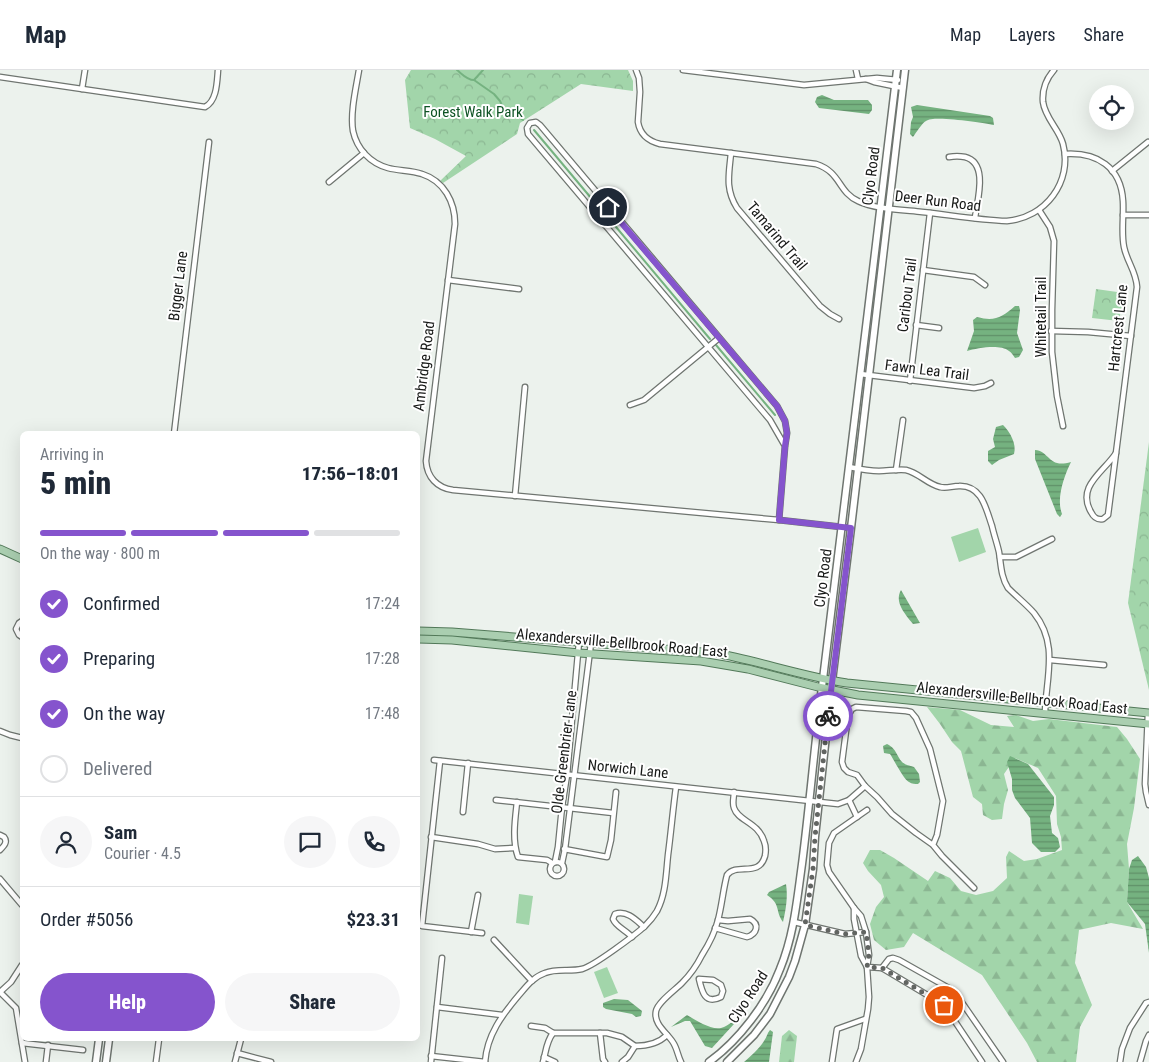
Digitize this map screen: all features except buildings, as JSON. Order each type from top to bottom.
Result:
[{"type":"main road","points":[[0,549],[20,558]]},
{"type":"main road","name":"Alexandersville-Bellbrook Road East","points":[[420,631],[579,653],[701,661],[748,669],[831,690],[878,697],[1148,724]]},
{"type":"main road","name":"Alexandersville-Bellbrook Road East","points":[[420,639],[452,636],[579,642],[715,653],[832,681],[1149,713]]},
{"type":"main road","points":[[948,704],[949,694]]},
{"type":"street","points":[[82,89],[85,70]]},
{"type":"street","points":[[0,77],[205,107],[212,101],[218,70]]},
{"type":"street","points":[[330,182],[364,153],[355,139],[352,125],[359,70]]},
{"type":"street","name":"Deer Run Road","points":[[636,70],[639,78],[640,92],[638,127],[648,140],[660,144],[811,163],[823,166],[833,173],[846,192],[853,199],[861,203],[999,221],[1012,221],[1030,216],[1051,199],[1060,183],[1064,172],[1065,154],[1060,135],[1046,113],[1043,101],[1043,90],[1054,70]]},
{"type":"street","points":[[683,70],[804,85],[877,78],[904,84]]},
{"type":"street","points":[[856,70],[858,79]]},
{"type":"street","name":"Clyo Road","points":[[709,1062],[722,1053],[764,1002],[780,971],[794,922],[897,70]]},
{"type":"street","name":"Clyo Road","points":[[727,1062],[754,1035],[770,1014],[789,977],[805,925],[813,869],[832,681],[905,70]]},
{"type":"street","points":[[779,520],[787,433],[785,421],[777,406],[540,125],[536,122],[530,123],[527,128],[528,134],[770,420],[785,446]]},
{"type":"street","name":"Bigger Lane","points":[[174,431],[208,142]]},
{"type":"street","points":[[1065,154],[1094,157],[1112,171],[1148,142]]},
{"type":"street","name":"Ambridge Road","points":[[364,153],[371,160],[388,168],[425,175],[438,183],[452,203],[455,218],[426,461],[430,477],[438,485],[448,489],[515,496],[851,528]]},
{"type":"street","name":"Tamarind Trail","points":[[731,153],[728,186],[737,208],[820,306],[839,319]]},
{"type":"street","points":[[949,157],[960,156],[970,158],[978,168],[980,178],[975,218]]},
{"type":"street","name":"Hartcrest Lane","points":[[1112,171],[1122,193],[1124,248],[1134,270],[1137,287],[1131,336],[1116,453],[1108,514],[1103,519],[1098,520],[1094,518],[1088,507],[1088,489],[1092,480],[1112,460],[1116,453]]},
{"type":"street","name":"Whitetail Trail","points":[[1039,210],[1050,228],[1054,241],[1051,331],[1054,375],[1063,426]]},
{"type":"street","name":"Caribou Trail","points":[[910,380],[930,213]]},
{"type":"street","points":[[1123,215],[1149,215]]},
{"type":"street","points":[[923,270],[974,277],[986,285]]},
{"type":"street","points":[[448,280],[519,289]]},
{"type":"street","points":[[916,325],[939,328]]},
{"type":"street","points":[[1051,331],[1131,336]]},
{"type":"street","points":[[630,405],[644,400],[719,338]]},
{"type":"street","name":"Fawn Lea Trail","points":[[860,374],[974,388],[991,383]]},
{"type":"street","points":[[515,496],[525,387]]},
{"type":"street","points":[[896,470],[903,420]]},
{"type":"street","points":[[849,467],[871,471],[896,470],[912,472],[940,488],[961,486],[975,490],[981,498],[996,540],[1003,578],[1008,588],[1033,611],[1043,627],[1048,643],[1050,660],[1044,713]]},
{"type":"street","points":[[1000,557],[1016,557],[1052,539]]},
{"type":"street","points":[[20,622],[16,629],[20,636]]},
{"type":"street","name":"Olde Greenbrier Lane","points":[[554,862],[558,847],[567,774],[579,642]]},
{"type":"street","name":"Olde Greenbrier Lane","points":[[562,863],[590,643]]},
{"type":"street","points":[[1050,660],[1104,665]]},
{"type":"street","points":[[933,845],[937,835],[943,800],[930,749],[916,718],[911,712],[906,710],[856,707],[852,709],[848,716],[842,762],[844,768],[856,775],[892,814],[933,845],[974,888]]},
{"type":"street","points":[[1149,713],[1145,784],[1149,806]]},
{"type":"street","points":[[0,730],[20,738]]},
{"type":"street","name":"Norwich Lane","points":[[434,760],[838,804],[849,800]]},
{"type":"street","points":[[440,761],[422,926],[482,933]]},
{"type":"street","points":[[462,812],[468,763]]},
{"type":"street","points":[[857,818],[849,800],[865,786]]},
{"type":"street","points":[[442,958],[431,1059],[485,1062],[488,1044],[502,1015],[532,980],[551,971],[585,968],[594,964],[644,927],[657,911],[664,893],[676,787]]},
{"type":"street","points":[[558,847],[607,857],[616,792]]},
{"type":"street","points":[[681,1062],[674,1044],[656,1017],[656,1010],[682,983],[702,956],[716,928],[727,874],[731,870],[748,870],[758,866],[764,860],[766,850],[764,839],[758,829],[735,811],[733,803],[734,792]]},
{"type":"street","points":[[496,800],[613,813]]},
{"type":"street","points":[[517,802],[514,831],[515,848],[518,857],[560,862],[564,867],[564,872],[560,875],[555,876],[550,871],[550,866],[554,862]]},
{"type":"street","points":[[856,1062],[861,1049],[869,997],[867,967],[869,955],[866,932],[861,916],[829,872],[827,865],[829,843],[834,833],[867,810]]},
{"type":"street","points":[[0,835],[6,841],[0,850]]},
{"type":"street","points":[[431,838],[478,844],[495,849],[515,848]]},
{"type":"street","points":[[0,879],[20,903]]},
{"type":"street","points":[[471,932],[478,895]]},
{"type":"street","points":[[854,908],[854,919],[861,956],[867,967]]},
{"type":"street","points":[[632,937],[615,924],[613,919],[616,914],[620,912],[625,913],[644,927]]},
{"type":"street","points":[[716,928],[747,938],[753,935],[756,929],[755,922],[750,918],[728,921],[718,920]]},
{"type":"street","points":[[794,922],[845,934],[866,932]]},
{"type":"street","points":[[494,940],[532,980]]},
{"type":"street","points":[[882,968],[889,959],[900,960],[954,991],[1003,1062]]},
{"type":"street","points":[[20,967],[11,982],[0,992],[16,1008],[20,1031]]},
{"type":"street","points":[[867,967],[882,968],[944,1005],[982,1062]]},
{"type":"street","points":[[690,973],[699,979],[714,980],[721,985],[723,991],[721,998],[715,1000],[708,999],[703,993],[699,979]]},
{"type":"street","points":[[1120,1062],[1122,1049],[1130,1028],[1146,1003],[1149,1002]]},
{"type":"street","points":[[437,1007],[502,1015]]},
{"type":"street","points":[[832,1062],[838,1029],[865,1019]]},
{"type":"street","points":[[531,1026],[545,1028],[553,1033],[616,1035],[635,1046],[653,1044],[667,1035]]},
{"type":"street","points":[[553,1033],[543,1060],[555,1062]]},
{"type":"street","points":[[600,1033],[605,1062]]},
{"type":"street","points":[[1140,1062],[1149,1035]]},
{"type":"street","points":[[96,1062],[99,1041]]},
{"type":"street","points":[[106,1062],[108,1041]]},
{"type":"street","points":[[156,1062],[160,1041]]},
{"type":"street","points":[[235,1062],[240,1041]]},
{"type":"street","points":[[25,1062],[22,1043],[83,1050]]},
{"type":"street","points":[[46,1062],[48,1045]]},
{"type":"street","points":[[622,1062],[628,1057],[635,1046]]},
{"type":"street","points":[[237,1053],[271,1062]]},
{"type":"green space","name":"Forest Walk Park","points":[[411,70],[628,70],[633,81],[633,91],[581,84],[520,123],[517,134],[443,183],[440,181],[466,156],[410,128],[405,80]]},
{"type":"green space","points":[[1096,289],[1124,293],[1119,321],[1092,318]]},
{"type":"green space","points":[[1149,442],[1149,690],[1128,603]]},
{"type":"green space","points":[[978,528],[986,552],[959,562],[951,537]]},
{"type":"green space","points":[[927,707],[960,710],[991,725],[1014,727],[1007,716],[1016,715],[1033,721],[1049,719],[1117,727],[1140,759],[1127,844],[1129,869],[1127,902],[1143,929],[1111,923],[1079,930],[1075,963],[1092,1005],[1080,1027],[1076,1062],[1037,1062],[1027,1043],[982,975],[913,933],[904,947],[886,950],[874,940],[870,924],[876,907],[884,897],[881,885],[863,863],[870,850],[880,850],[928,881],[935,871],[950,878],[961,891],[976,895],[993,891],[1007,878],[1006,857],[1009,851],[1024,861],[1037,859],[1062,850],[1057,824],[1056,796],[1038,768],[1015,758],[1004,774],[1008,790],[1002,819],[992,820],[983,815],[982,804],[973,797],[961,751],[952,742]]},
{"type":"green space","points":[[519,894],[533,896],[529,925],[516,923]]},
{"type":"green space","points":[[607,967],[618,993],[604,998],[594,972]]},
{"type":"green space","points":[[789,1030],[797,1036],[794,1062],[779,1062],[782,1036]]},
{"type":"shaded area","points":[[822,95],[834,100],[868,100],[872,105],[872,110],[869,114],[819,108],[815,102],[817,97]]},
{"type":"shaded area","points":[[917,105],[990,116],[993,118],[994,125],[959,120],[931,119],[923,124],[913,137],[910,134],[913,117],[911,107]]},
{"type":"shaded area","points":[[1015,306],[1019,306],[1020,310],[1017,333],[1023,350],[1019,357],[1015,358],[1009,351],[995,347],[967,351],[974,331],[973,320],[977,317],[994,319]]},
{"type":"shaded area","points":[[1003,425],[1012,438],[1015,446],[1014,454],[992,465],[988,461],[988,451],[995,447],[993,439],[996,427]]},
{"type":"shaded area","points":[[1035,450],[1044,453],[1053,462],[1063,464],[1071,462],[1060,495],[1062,514],[1060,517],[1057,514],[1035,459]]},
{"type":"shaded area","points":[[901,590],[920,623],[913,624],[901,608],[899,594]]},
{"type":"shaded area","points":[[887,744],[891,746],[902,762],[914,767],[919,774],[920,782],[918,784],[907,780],[890,754],[884,753],[883,746]]},
{"type":"shaded area","points":[[1010,756],[1028,764],[1054,797],[1054,805],[1050,816],[1052,833],[1058,838],[1060,847],[1055,852],[1041,852],[1032,843],[1030,818],[1015,798],[1012,790],[1012,779],[1007,762]]},
{"type":"shaded area","points":[[1138,856],[1146,867],[1149,878],[1149,953],[1145,924],[1127,902],[1129,869],[1132,860]]},
{"type":"shaded area","points":[[786,884],[787,894],[783,922],[774,901],[767,895],[769,892]]},
{"type":"shaded area","points":[[614,999],[628,1000],[642,1011],[641,1016],[636,1017],[632,1014],[603,1007],[603,1003]]},
{"type":"shaded area","points":[[687,1015],[712,1028],[721,1028],[732,1022],[734,1024],[712,1048],[705,1046],[690,1021],[685,1021],[671,1027]]},
{"type":"shaded area","points":[[770,1030],[773,1032],[769,1062],[744,1062],[760,1047]]},
{"type":"waterway","points":[[457,70],[471,80],[474,80],[483,70]]},
{"type":"waterway","points":[[474,80],[494,94],[504,110],[510,115],[517,116],[523,120]]},
{"type":"waterway","points":[[534,130],[607,217]]},
{"type":"waterway","points":[[611,221],[710,339]]},
{"type":"waterway","points":[[716,345],[775,415]]},
{"type":"way so far","points":[[828,716],[813,869],[805,925],[845,934],[866,932],[869,955],[867,967],[882,968],[944,1005]]},
{"type":"route","points":[[608,207],[777,406],[782,415],[785,421],[787,439],[779,520],[851,528],[828,716]]}]
